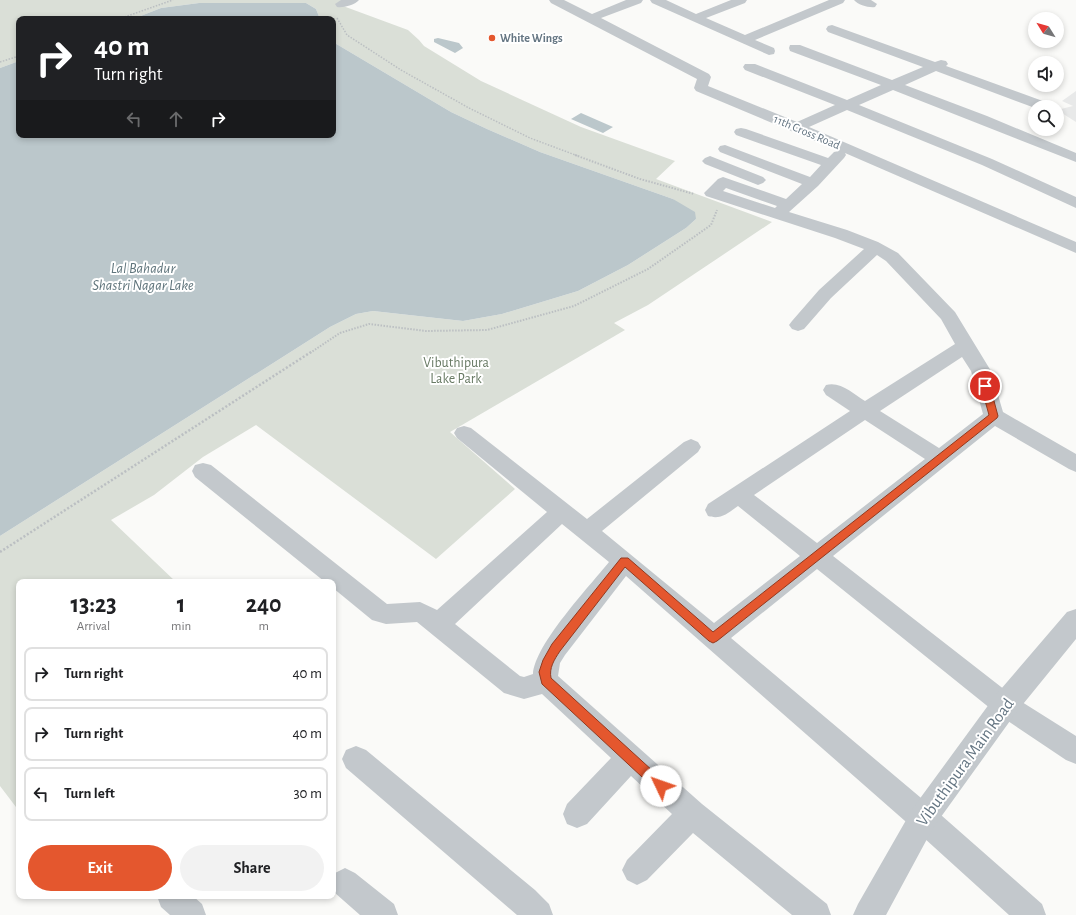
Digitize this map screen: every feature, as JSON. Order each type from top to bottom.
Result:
[{"type":"street","points":[[341,4],[353,0]]},
{"type":"street","name":"11th Cross Road","points":[[555,0],[704,77],[701,88],[797,127],[1076,248]]},
{"type":"street","points":[[591,18],[637,0]]},
{"type":"street","points":[[656,0],[769,51]]},
{"type":"street","points":[[696,18],[741,0]]},
{"type":"street","points":[[745,40],[839,0]]},
{"type":"street","points":[[832,29],[1028,101]]},
{"type":"street","points":[[795,48],[982,119],[1076,158]]},
{"type":"street","points":[[797,127],[950,59]]},
{"type":"street","points":[[750,67],[987,162],[1076,203]]},
{"type":"street","points":[[741,132],[831,164]]},
{"type":"street","points":[[788,205],[813,183],[846,148]]},
{"type":"street","points":[[725,149],[813,183]]},
{"type":"street","points":[[710,161],[841,234],[875,248],[892,258],[942,307],[949,316],[965,346],[981,371],[994,416],[1076,464]]},
{"type":"street","points":[[798,325],[825,294],[875,248]]},
{"type":"street","points":[[716,510],[965,346]]},
{"type":"street","points":[[833,390],[940,458]]},
{"type":"street","points":[[713,638],[994,416]]},
{"type":"street","points":[[464,433],[624,561],[923,818],[1031,915]]},
{"type":"street","points":[[587,531],[690,447]]},
{"type":"street","points":[[203,471],[381,613],[389,615],[418,611],[425,614],[513,686],[524,688],[546,681]]},
{"type":"street","points":[[739,495],[1005,705],[1076,751]]},
{"type":"street","points":[[438,624],[562,511]]},
{"type":"street","points":[[624,561],[548,660],[545,672],[546,681],[692,814],[816,915]]},
{"type":"street","name":"Vibuthipura Main Road","points":[[869,915],[923,818],[1005,705],[1076,620]]},
{"type":"street","points":[[577,814],[630,758]]},
{"type":"street","points":[[356,759],[524,901],[538,915]]},
{"type":"street","points":[[637,870],[692,814]]},
{"type":"street","points":[[345,883],[383,915]]},
{"type":"street","points":[[175,899],[191,915]]},
{"type":"path","points":[[128,16],[173,0]]},
{"type":"path","points":[[346,35],[401,70],[469,108],[530,138],[640,179],[669,186],[698,196]]},
{"type":"path","points":[[0,62],[16,57]]},
{"type":"path","points":[[0,552],[340,333],[368,324],[426,331],[487,330],[574,306],[655,264],[711,225],[718,207]]},
{"type":"shaded area","points":[[1076,91],[1076,122],[1064,114],[1064,108],[1073,106],[1064,102],[1063,100]]},
{"type":"green space","name":"Vibuthipura Lake Park","points":[[0,0],[343,0],[343,6],[408,30],[424,46],[481,81],[581,127],[675,161],[656,179],[772,222],[648,305],[614,323],[625,330],[450,432],[515,489],[436,559],[256,425],[203,457],[154,495],[111,520],[173,579],[16,579],[16,807],[0,786],[0,536],[330,327],[356,314],[373,311],[463,321],[502,314],[578,291],[628,265],[686,228],[696,219],[673,199],[540,152],[451,112],[336,44],[336,16],[319,16],[316,9],[306,3],[199,3],[161,8],[141,16],[16,16],[16,62],[0,68]]},
{"type":"water","points":[[199,3],[306,3],[316,9],[319,16],[141,16],[161,8]]},
{"type":"water","points":[[438,38],[459,43],[463,48],[455,53],[434,42],[434,39]]},
{"type":"water","name":"Lal Bahadur Shastri Nagar Lake","points":[[336,44],[451,112],[540,152],[673,199],[695,212],[696,219],[686,228],[628,265],[578,291],[502,314],[463,321],[373,311],[356,314],[330,327],[0,536],[0,68],[16,62],[16,138],[336,138]]},
{"type":"water","points":[[581,113],[613,127],[603,133],[571,119]]},
{"type":"place","name":"White Wings","points":[[492,38]]},
{"type":"route","points":[[661,786],[546,681],[545,672],[548,660],[624,561],[713,638],[994,416],[985,386]]}]
